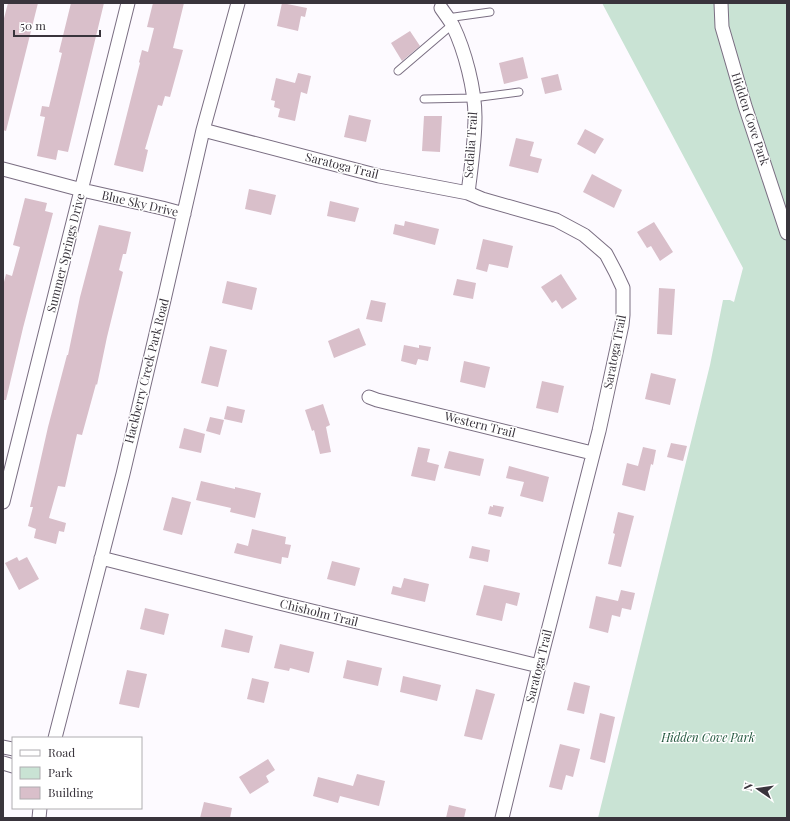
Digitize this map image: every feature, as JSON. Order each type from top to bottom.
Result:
[{"type":"street","name":"Summer Springs Drive","points":[[3,502],[128,3]]},
{"type":"street","name":"Hackberry Creek Park Road","points":[[55,737],[163,307],[203,130],[238,3]]},
{"type":"street","name":"Hidden Cove Park","points":[[721,3],[722,26],[724,34],[745,106],[787,233]]},
{"type":"street","name":"Sedalia Trail","points":[[446,13],[462,49],[473,98],[475,116],[468,193]]},
{"type":"street","name":"Saratoga Trail","points":[[203,130],[379,176],[468,193],[482,199],[556,220],[584,235],[606,254],[616,273],[622,288],[624,316],[599,431],[592,453],[538,666],[502,818]]},
{"type":"street","name":"Blue Sky Drive","points":[[3,169],[82,190],[184,214]]},
{"type":"street","name":"Western Trail","points":[[369,397],[592,453]]},
{"type":"street","name":"Chisholm Trail","points":[[101,558],[280,604],[538,666]]},
{"type":"lane","points":[[398,71],[446,13],[490,12]]},
{"type":"lane","points":[[424,99],[473,98],[519,92]]},
{"type":"green space","name":"Hidden Cove Park","points":[[602,3],[787,3],[787,818],[598,818],[710,365],[723,300],[730,300],[734,302],[743,268]]},
{"type":"building","points":[[8,3],[38,3],[6,131],[3,130],[3,22]]},
{"type":"building","points":[[71,3],[104,3],[68,152],[58,150],[56,160],[37,156],[45,117],[40,116],[42,106],[49,107],[62,53],[59,52]]},
{"type":"building","points":[[153,3],[184,3],[173,48],[183,50],[170,97],[165,96],[162,106],[158,105],[145,149],[148,150],[143,172],[114,165],[142,50],[148,52],[154,28],[147,27]]},
{"type":"building","points":[[282,3],[307,8],[305,17],[301,16],[298,31],[277,26]]},
{"type":"building","points":[[410,31],[420,46],[402,61],[391,43]]},
{"type":"building","points":[[523,57],[528,78],[504,84],[499,63]]},
{"type":"building","points":[[298,73],[311,76],[307,94],[301,92],[295,121],[278,117],[280,109],[274,107],[275,101],[271,100],[276,78],[295,83]]},
{"type":"building","points":[[558,74],[562,90],[545,94],[541,78]]},
{"type":"building","points":[[349,115],[371,120],[366,142],[344,137]]},
{"type":"building","points":[[424,116],[442,116],[440,152],[422,151]]},
{"type":"building","points":[[585,129],[604,139],[595,154],[577,144]]},
{"type":"building","points":[[516,138],[534,142],[530,156],[542,159],[538,173],[509,166]]},
{"type":"building","points":[[592,174],[622,190],[614,208],[583,192]]},
{"type":"building","points":[[249,189],[276,195],[271,215],[245,209]]},
{"type":"building","points":[[25,198],[47,203],[45,211],[53,213],[6,400],[3,400],[3,286],[6,274],[12,276],[20,247],[13,245]]},
{"type":"building","points":[[330,201],[359,208],[355,222],[327,216]]},
{"type":"building","points":[[405,221],[439,229],[435,245],[393,234],[395,224],[404,226]]},
{"type":"building","points":[[654,222],[673,252],[660,261],[651,246],[647,248],[637,232]]},
{"type":"building","points":[[99,225],[131,232],[126,254],[123,254],[119,270],[123,272],[97,385],[96,384],[82,435],[77,434],[65,487],[58,486],[49,518],[66,523],[64,532],[59,531],[56,544],[34,538],[36,529],[28,526],[33,507],[30,507],[48,427],[68,355],[80,297]]},
{"type":"building","points":[[483,239],[513,246],[508,268],[489,264],[487,272],[476,269]]},
{"type":"building","points":[[561,274],[577,299],[562,309],[556,300],[552,303],[541,287]]},
{"type":"building","points":[[457,279],[476,283],[473,299],[453,295]]},
{"type":"building","points":[[227,281],[257,288],[252,310],[222,303]]},
{"type":"building","points":[[659,288],[675,289],[672,335],[657,334]]},
{"type":"building","points":[[371,300],[386,303],[382,322],[366,319]]},
{"type":"building","points":[[359,328],[366,345],[334,358],[328,341]]},
{"type":"building","points":[[404,345],[419,348],[419,345],[431,347],[428,361],[418,359],[416,365],[401,361]]},
{"type":"building","points":[[210,346],[227,350],[218,387],[201,383]]},
{"type":"building","points":[[464,361],[490,367],[485,388],[460,382]]},
{"type":"building","points":[[651,373],[676,379],[670,405],[645,399]]},
{"type":"building","points":[[542,381],[564,386],[558,413],[536,408]]},
{"type":"building","points":[[323,404],[330,425],[326,427],[331,452],[320,454],[314,430],[312,431],[305,410]]},
{"type":"building","points":[[227,406],[245,410],[242,423],[224,419]]},
{"type":"building","points":[[210,417],[224,420],[220,435],[206,431]]},
{"type":"building","points":[[184,428],[205,434],[201,453],[179,448]]},
{"type":"building","points":[[671,443],[687,446],[683,461],[667,457]]},
{"type":"building","points":[[418,447],[430,449],[427,462],[439,465],[435,481],[411,476]]},
{"type":"building","points":[[643,447],[656,450],[653,465],[651,464],[645,491],[622,485],[627,463],[638,466]]},
{"type":"building","points":[[449,451],[484,459],[480,476],[444,468]]},
{"type":"building","points":[[509,466],[549,477],[543,502],[520,496],[524,482],[506,478]]},
{"type":"building","points":[[201,481],[261,493],[255,518],[230,512],[231,508],[196,500]]},
{"type":"building","points":[[172,497],[191,502],[182,535],[163,530]]},
{"type":"building","points":[[493,505],[504,507],[501,517],[488,514],[490,506],[493,507]]},
{"type":"building","points":[[618,512],[634,516],[621,567],[608,564],[615,534],[613,533]]},
{"type":"building","points":[[252,529],[286,537],[285,544],[291,545],[288,558],[282,557],[281,564],[234,553],[237,543],[248,546]]},
{"type":"building","points":[[472,546],[490,550],[488,562],[469,558]]},
{"type":"building","points":[[17,557],[19,561],[27,557],[39,579],[19,590],[5,563]]},
{"type":"building","points":[[332,561],[360,568],[355,586],[327,579]]},
{"type":"building","points":[[404,578],[429,584],[425,602],[391,594],[393,586],[401,588]]},
{"type":"building","points":[[484,585],[520,593],[517,606],[506,603],[502,621],[476,615]]},
{"type":"building","points":[[621,590],[635,593],[631,610],[622,608],[620,617],[612,615],[608,633],[589,628],[596,596],[618,601]]},
{"type":"building","points":[[145,608],[169,614],[164,635],[140,629]]},
{"type":"building","points":[[225,629],[253,636],[249,653],[221,647]]},
{"type":"building","points":[[280,644],[314,652],[309,673],[290,668],[289,671],[274,668]]},
{"type":"building","points":[[347,660],[382,668],[378,686],[343,678]]},
{"type":"building","points":[[127,670],[147,674],[139,708],[119,704]]},
{"type":"building","points":[[403,676],[441,685],[437,701],[400,692]]},
{"type":"building","points":[[252,678],[269,682],[264,703],[247,699]]},
{"type":"building","points":[[574,682],[590,686],[584,714],[567,710]]},
{"type":"building","points":[[476,689],[495,694],[482,740],[464,736]]},
{"type":"building","points":[[600,713],[615,717],[605,763],[590,759]]},
{"type":"building","points":[[560,744],[580,749],[573,777],[566,775],[562,790],[549,787]]},
{"type":"building","points":[[268,759],[275,770],[266,776],[269,782],[250,794],[239,777]]},
{"type":"building","points":[[357,774],[385,781],[379,806],[340,796],[338,803],[313,796],[318,777],[353,786]]},
{"type":"building","points":[[204,802],[232,808],[230,818],[200,818]]},
{"type":"building","points":[[449,805],[466,809],[464,818],[446,818]]}]
